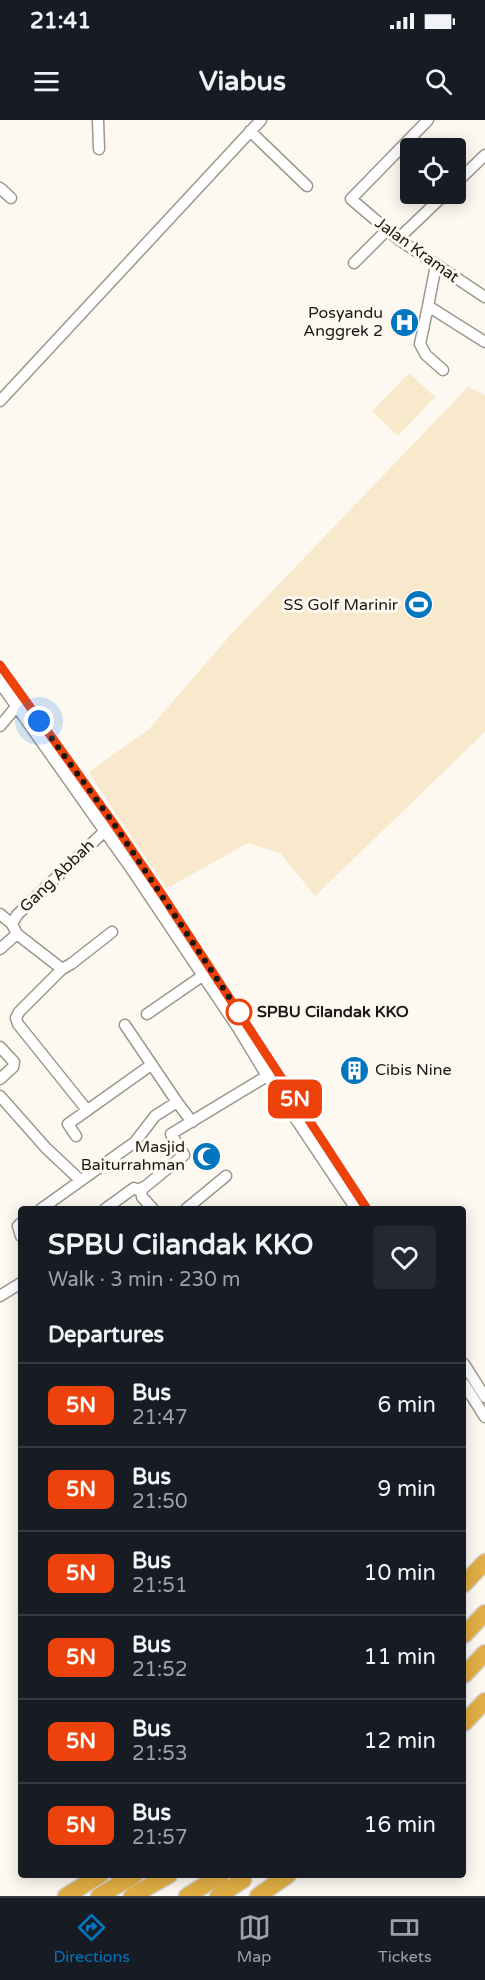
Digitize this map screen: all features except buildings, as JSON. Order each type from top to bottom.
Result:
[{"type":"highway","points":[[466,1633],[485,1613]]},
{"type":"highway","points":[[466,1673],[485,1653]]},
{"type":"highway","points":[[466,1721],[485,1701]]},
{"type":"highway","points":[[66,1896],[94,1878]]},
{"type":"highway","points":[[99,1896],[130,1878]]},
{"type":"highway","points":[[132,1896],[164,1878]]},
{"type":"highway","points":[[188,1896],[216,1878]]},
{"type":"highway","points":[[258,1896],[284,1878]]},
{"type":"highway","points":[[218,1896],[243,1880]]},
{"type":"street","points":[[98,120],[99,150]]},
{"type":"street","points":[[0,401],[261,120]]},
{"type":"street","name":"Jalan Kramat","points":[[428,120],[351,199],[386,231],[485,297]]},
{"type":"street","points":[[250,131],[307,186]]},
{"type":"street","points":[[466,173],[485,155]]},
{"type":"street","points":[[0,188],[11,198]]},
{"type":"street","points":[[398,239],[435,204]]},
{"type":"street","points":[[354,262],[386,231]]},
{"type":"street","points":[[436,265],[420,344],[426,355],[443,370]]},
{"type":"street","points":[[428,306],[485,342]]},
{"type":"street","points":[[0,665],[104,831],[207,973],[365,1206]]},
{"type":"street","points":[[0,683],[16,707],[48,742],[114,824],[207,973],[267,1076],[354,1206]]},
{"type":"street","points":[[0,726],[16,707]]},
{"type":"street","name":"Gang Abbah","points":[[0,949],[15,929],[17,915],[114,824]]},
{"type":"street","points":[[0,914],[15,929]]},
{"type":"street","name":"Gang Abbah","points":[[15,929],[62,969]]},
{"type":"street","points":[[87,1110],[18,1024],[16,1018],[19,1012],[62,969],[112,932]]},
{"type":"street","points":[[147,1014],[207,973]]},
{"type":"street","points":[[125,1025],[192,1122]]},
{"type":"street","points":[[0,1047],[14,1062],[13,1067],[0,1078]]},
{"type":"street","points":[[76,1136],[68,1124],[151,1065]]},
{"type":"street","points":[[109,1206],[134,1188],[138,1190],[146,1185],[184,1155],[171,1134],[267,1076]]},
{"type":"street","points":[[0,1096],[46,1148],[80,1180]]},
{"type":"street","points":[[45,1206],[135,1142],[155,1116],[177,1102]]},
{"type":"street","points":[[190,1206],[226,1176]]},
{"type":"street","points":[[146,1185],[141,1190],[142,1197],[150,1206]]},
{"type":"street","points":[[0,1296],[18,1285]]},
{"type":"street","points":[[466,1367],[485,1396]]},
{"type":"street","points":[[466,1387],[485,1417]]},
{"type":"shaded area","points":[[409,373],[435,397],[398,436],[372,411]]},
{"type":"shaded area","points":[[468,387],[485,395],[485,732],[315,896],[280,853],[248,843],[164,890],[89,772],[149,729],[233,632]]},
{"type":"bus line","name":"5N","points":[[0,665],[161,893],[365,1206]]},
{"type":"place","name":"Posyandu Anggrek 2","points":[[404,322]]},
{"type":"place","name":"SS Golf Marinir","points":[[419,605]]},
{"type":"place","name":"SPBU Cilandak KKO","points":[[239,1012]]},
{"type":"place","name":"Cibis Nine","points":[[354,1070]]},
{"type":"place","name":"Masjid Baiturrahman","points":[[206,1156]]},
{"type":"route","points":[[39,721],[114,824],[239,1012]]}]
